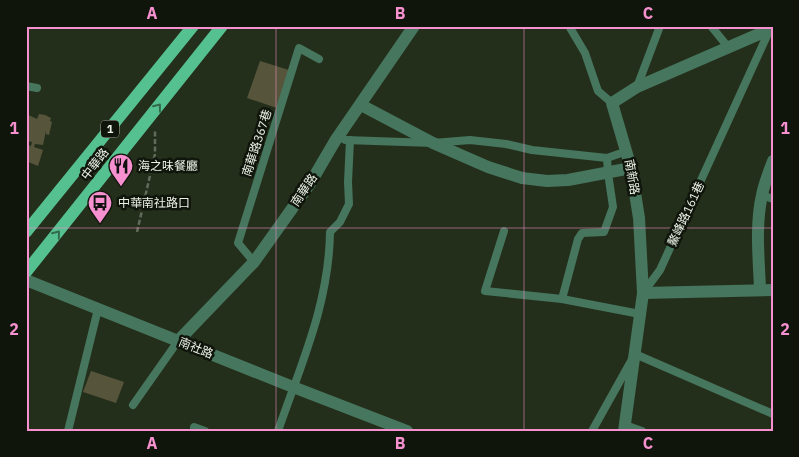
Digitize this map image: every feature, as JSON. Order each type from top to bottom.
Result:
[{"type":"main road","name":"中華路","points":[[26,232],[193,26]]},
{"type":"main road","name":"中華路","points":[[26,272],[222,26]]},
{"type":"street","name":"南華路","points":[[178,341],[254,262],[311,182],[335,141],[414,26]]},
{"type":"street","points":[[612,102],[637,86],[771,28]]},
{"type":"street","name":"南新路","points":[[612,102],[632,168],[639,218],[644,293],[624,428]]},
{"type":"street","points":[[361,105],[433,143],[488,168],[522,178],[547,181],[568,180],[632,168]]},
{"type":"street","points":[[644,293],[766,290],[758,242],[773,161]]},
{"type":"street","name":"南社路","points":[[26,280],[407,431]]},
{"type":"lane","points":[[568,26],[585,53],[598,91],[612,102]]},
{"type":"lane","points":[[637,86],[660,26]]},
{"type":"lane","points":[[710,26],[728,47]]},
{"type":"lane","name":"鰲峰路161巷","points":[[644,293],[660,270],[771,28]]},
{"type":"lane","name":"南華路367巷","points":[[254,262],[238,243],[299,48],[319,59]]},
{"type":"lane","points":[[26,86],[37,88]]},
{"type":"lane","points":[[278,431],[312,338],[322,303],[330,260],[330,232],[340,222],[349,204],[350,140]]},
{"type":"lane","points":[[335,141],[433,143],[470,140],[506,144],[532,150],[607,158],[627,151]]},
{"type":"lane","points":[[562,298],[578,239],[582,233],[604,232],[613,207],[607,158]]},
{"type":"lane","points":[[504,231],[485,291],[562,298],[640,314]]},
{"type":"lane","points":[[68,431],[98,309]]},
{"type":"lane","points":[[133,405],[178,341]]},
{"type":"lane","points":[[592,431],[634,354],[773,414]]},
{"type":"lane","points":[[194,427],[205,431]]},
{"type":"lane","points":[[624,428],[642,431]]},
{"type":"path","points":[[137,232],[155,154],[154,112]]},
{"type":"building","points":[[260,61],[289,70],[277,108],[247,98]]},
{"type":"building","points":[[26,114],[37,119],[39,114],[45,115],[51,118],[50,121],[52,122],[49,135],[46,134],[46,131],[43,145],[35,144],[34,147],[43,150],[38,166],[26,161],[26,145],[31,146],[32,142],[26,141]]},
{"type":"building","points":[[91,371],[124,382],[116,403],[83,392]]},
{"type":"place","name":"海之味餐廳","points":[[121,187]]},
{"type":"place","name":"中華南社路口","points":[[100,224]]}]
